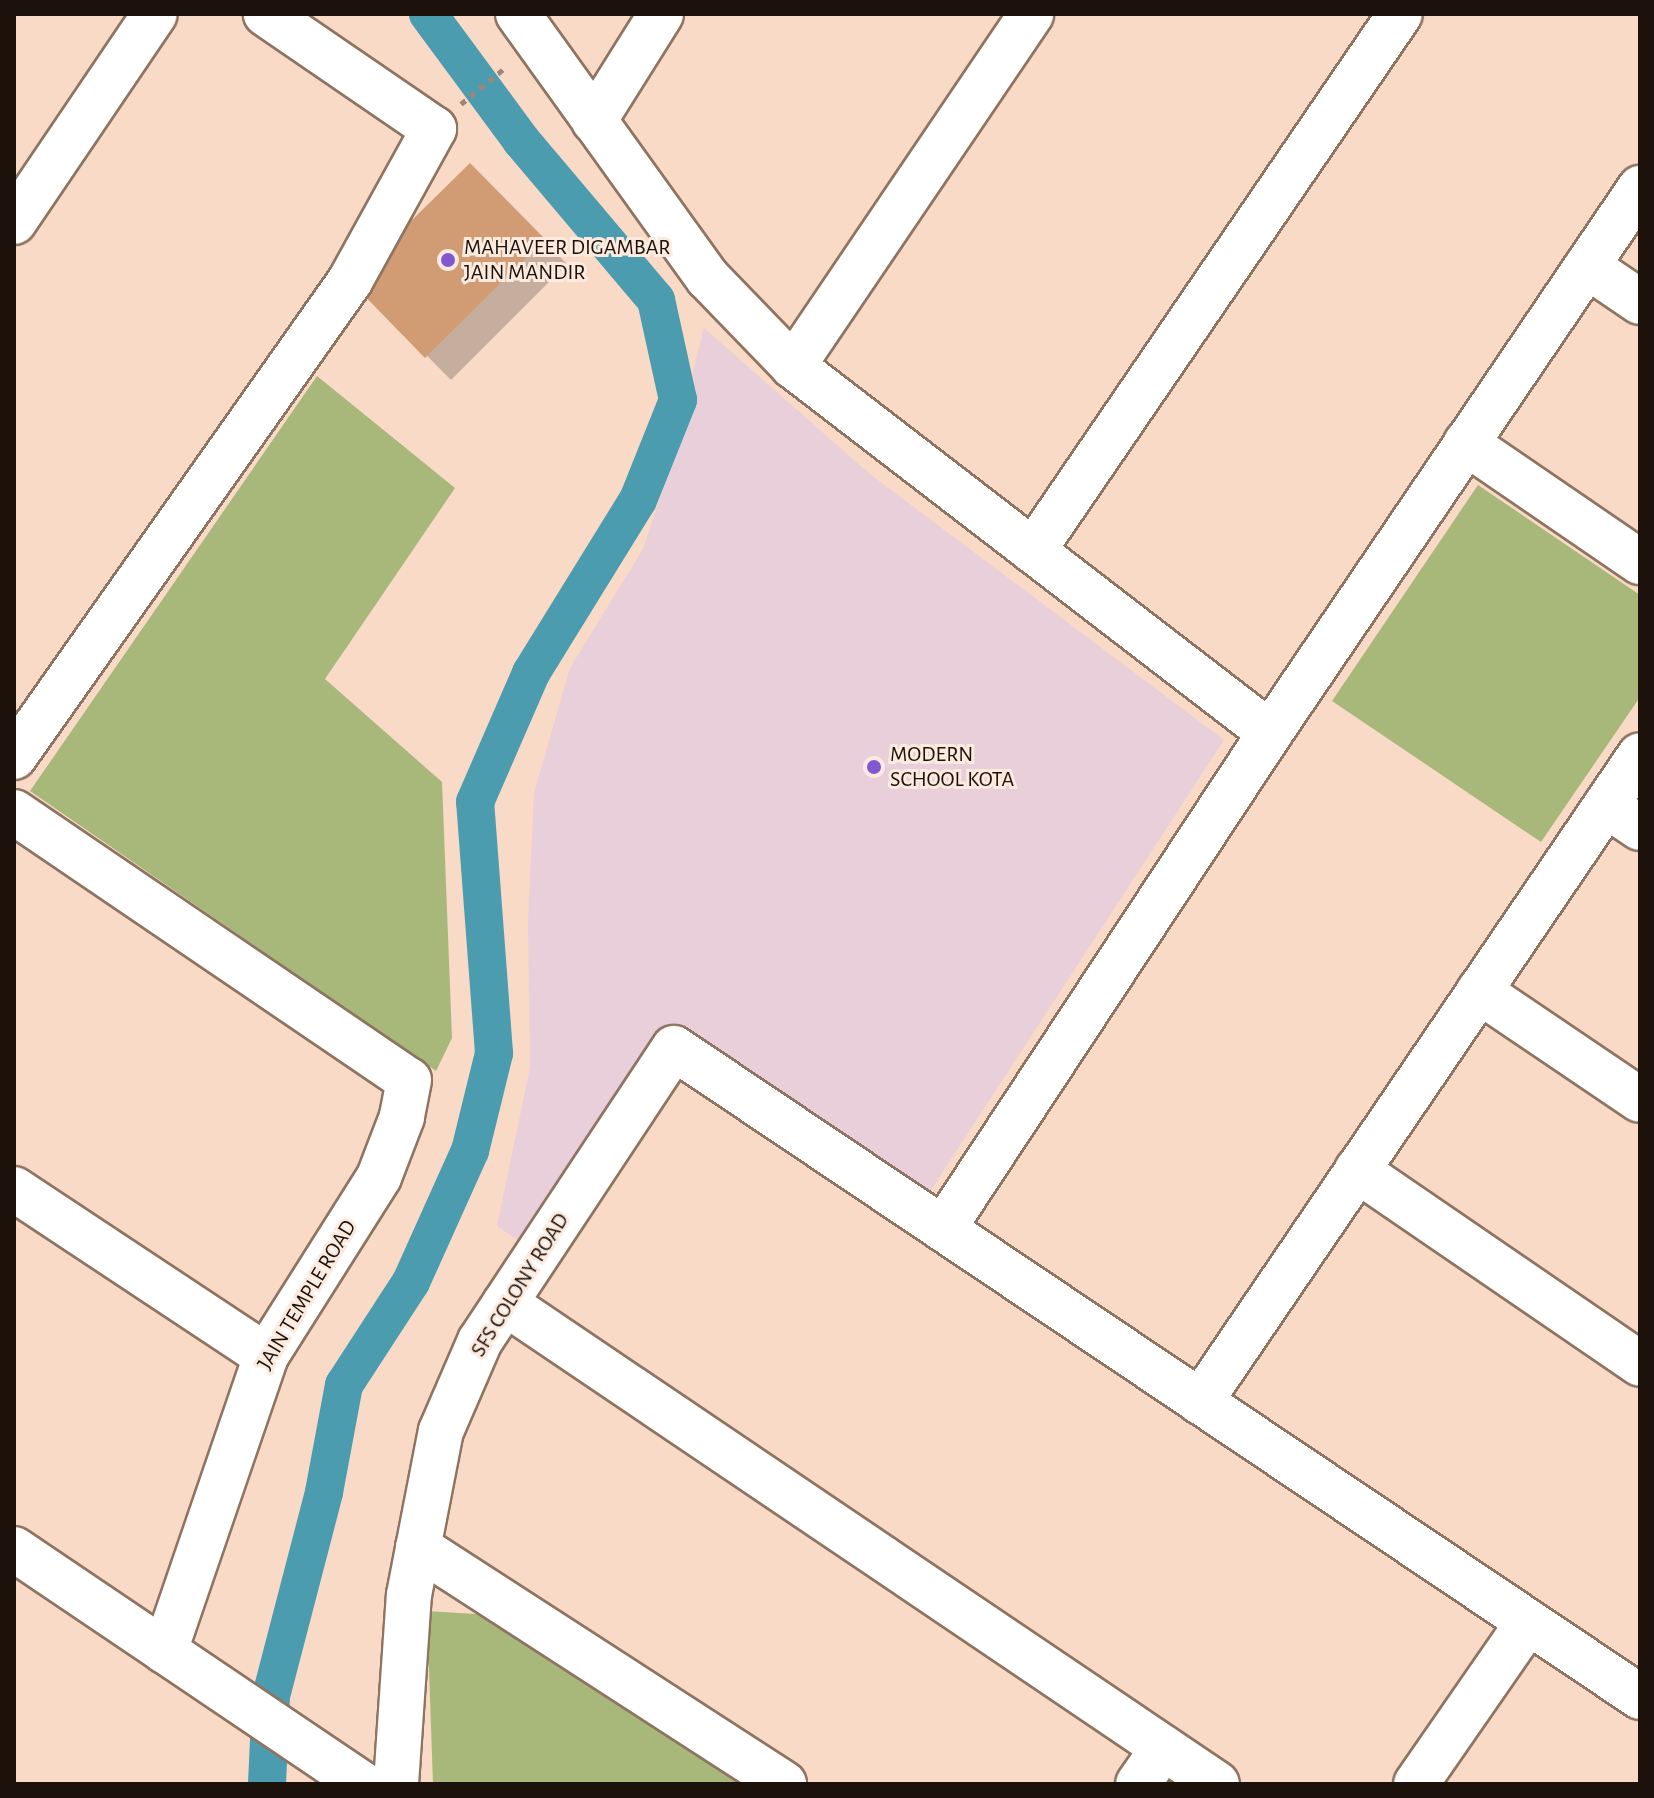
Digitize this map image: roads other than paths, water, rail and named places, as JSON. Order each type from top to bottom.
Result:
[{"type":"street","points":[[14,222],[155,14]]},
{"type":"street","points":[[14,757],[350,281],[434,129],[266,14]]},
{"type":"street","points":[[518,14],[708,278],[793,366],[1270,733]]},
{"type":"street","points":[[594,121],[661,14]]},
{"type":"street","points":[[793,366],[1031,14]]},
{"type":"street","points":[[1033,551],[1400,14]]},
{"type":"street","points":[[1640,188],[1270,733],[943,1229],[1640,1697]]},
{"type":"street","points":[[1587,266],[1640,302]]},
{"type":"street","points":[[1466,443],[1640,562]]},
{"type":"street","points":[[1200,1402],[1479,991],[1623,816],[1640,755]]},
{"type":"street","name":"JAIN TEMPLE ROAD","points":[[14,812],[409,1080],[402,1117],[379,1177],[266,1356],[165,1651]]},
{"type":"street","points":[[1479,991],[1640,1100]]},
{"type":"street","name":"SFS COLONY ROAD","points":[[396,1784],[409,1595],[441,1431],[480,1341],[674,1048],[943,1229]]},
{"type":"street","points":[[1357,1170],[1640,1364]]},
{"type":"street","points":[[14,1189],[266,1356]]},
{"type":"street","points":[[505,1303],[1217,1784]]},
{"type":"street","points":[[418,1547],[784,1784]]},
{"type":"street","points":[[14,1549],[363,1784]]},
{"type":"street","points":[[1416,1784],[1528,1622]]},
{"type":"street","points":[[1138,1784],[1163,1748]]},
{"type":"waterway","points":[[267,1784],[271,1696],[324,1492],[344,1385],[411,1282],[470,1151],[494,1053],[475,802],[531,673],[638,500],[678,400],[656,300],[521,140],[428,14]]},
{"type":"place","name":"MAHAVEER DIGAMBAR JAIN MANDIR","points":[[448,260]]},
{"type":"place","name":"MODERN SCHOOL KOTA","points":[[874,767]]}]
